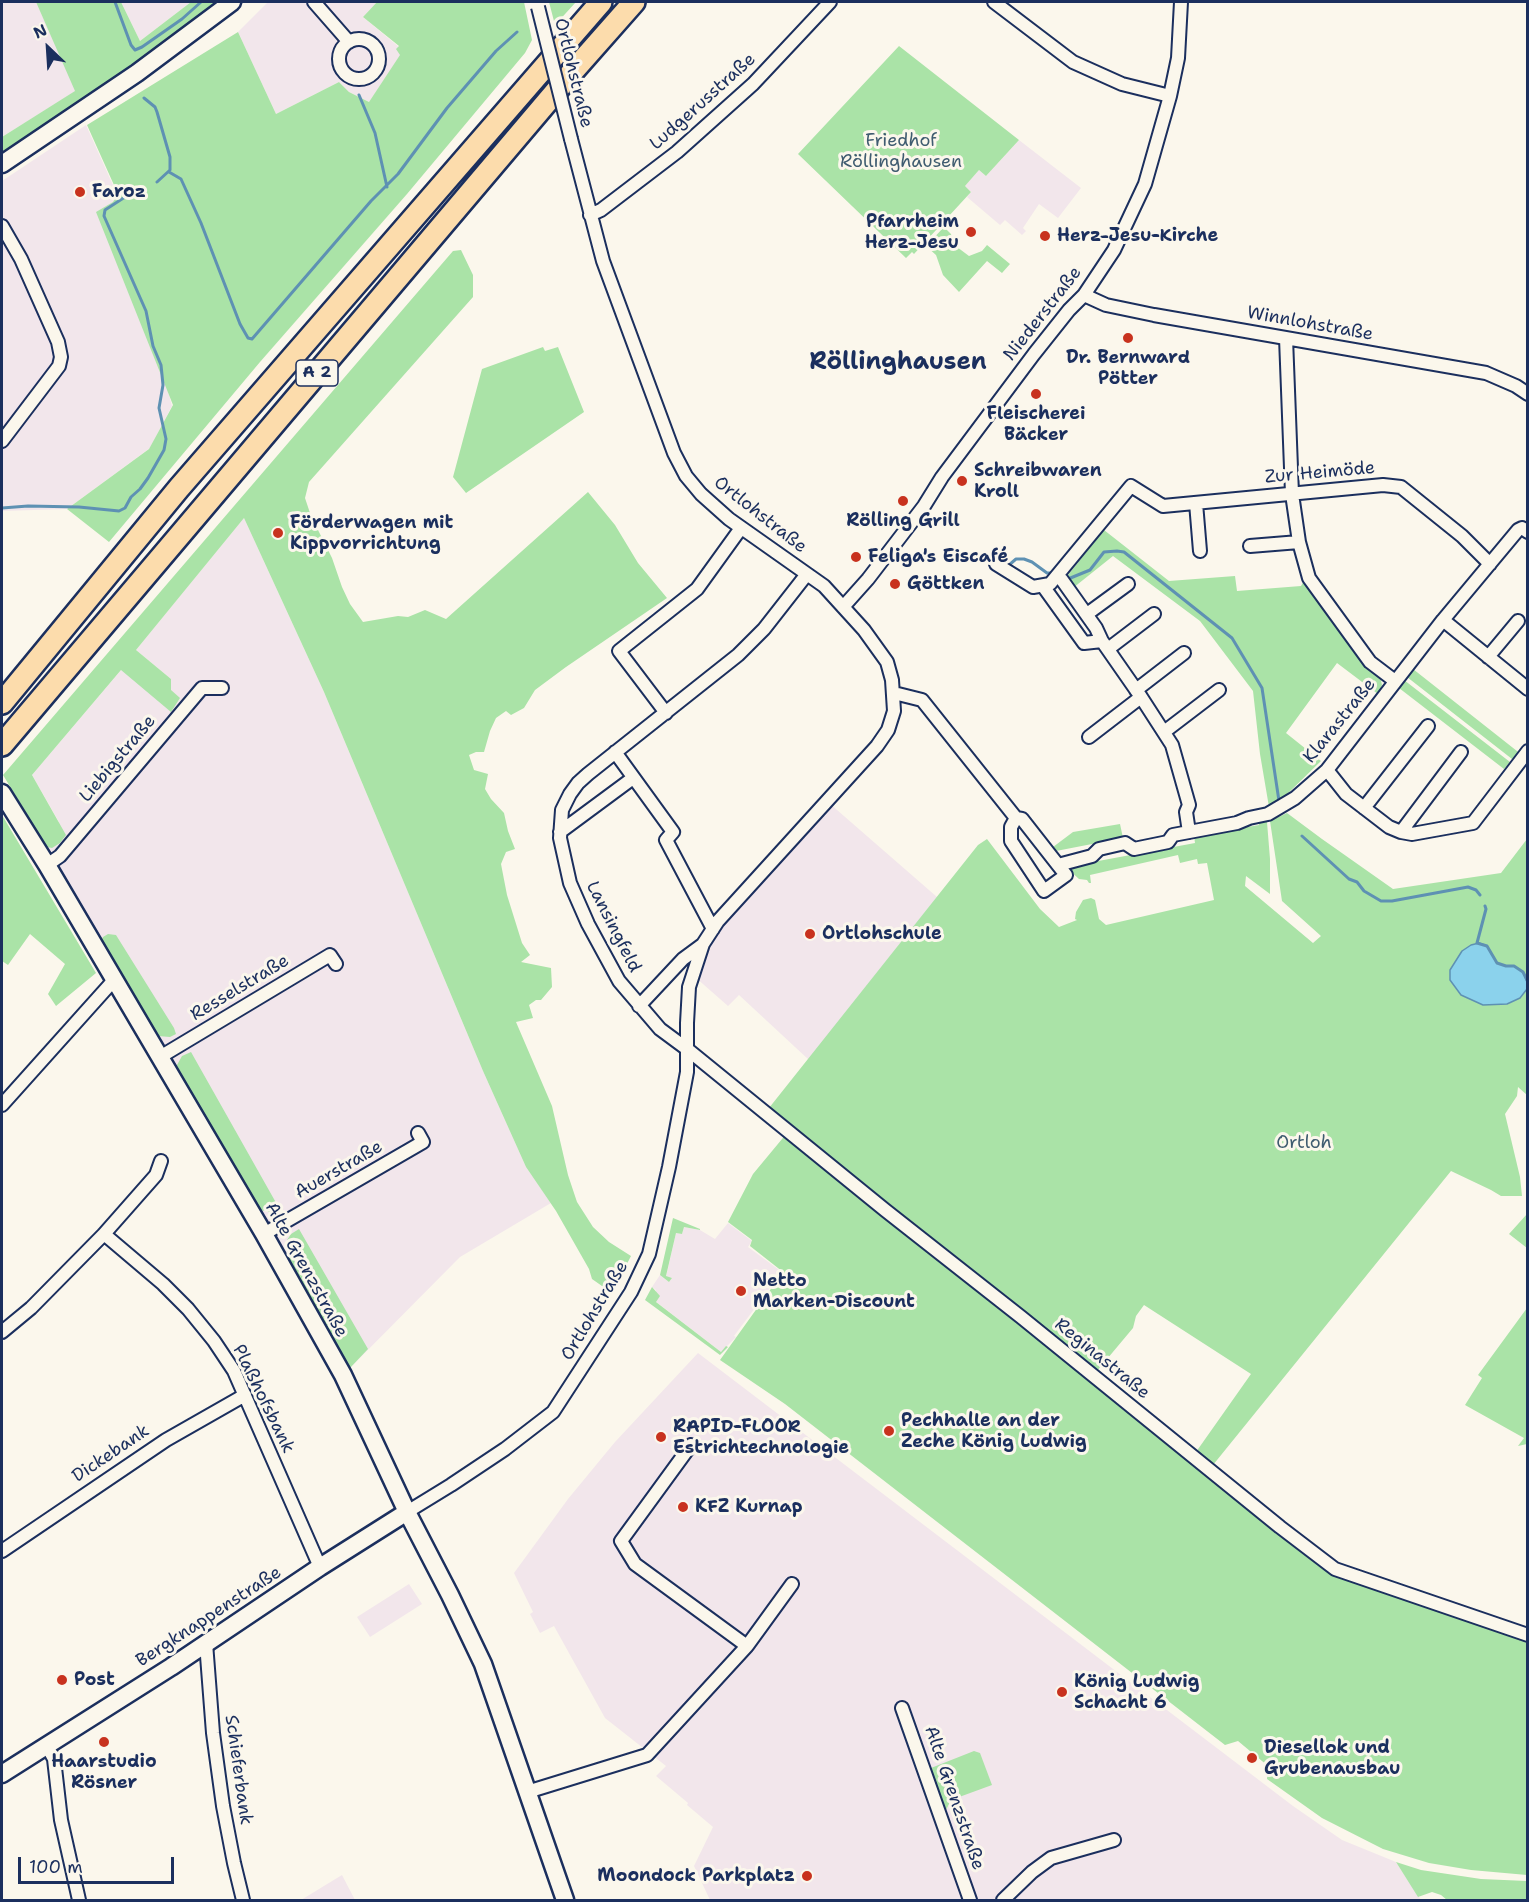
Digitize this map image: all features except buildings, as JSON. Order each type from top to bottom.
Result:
[{"type":"highway","name":"A 2","points":[[2,704],[179,488],[602,2]]},
{"type":"highway","name":"A 2","points":[[2,745],[634,2]]},
{"type":"street","points":[[2,164],[136,73],[232,2]]},
{"type":"street","points":[[314,2],[349,42]]},
{"type":"street","name":"Ludgerusstraße","points":[[590,215],[601,210],[633,186],[711,122],[753,84],[830,2]]},
{"type":"street","points":[[994,2],[1073,62],[1122,84],[1170,96]]},
{"type":"street","name":"Niederstraße","points":[[843,607],[868,579],[924,506],[942,477],[1034,354],[1084,295],[1114,250],[1145,184],[1170,96],[1178,58],[1181,2]]},
{"type":"street","name":"Ortlohstraße","points":[[407,1512],[505,1449],[553,1412],[631,1292],[649,1254],[685,1089],[689,987],[703,944],[713,928],[877,746],[888,730],[894,711],[894,693],[887,662],[864,630],[824,586],[741,528],[701,494],[686,476],[674,453],[608,277],[590,215],[537,4]]},
{"type":"street","points":[[2,226],[21,259],[58,342],[61,357],[58,366],[2,441]]},
{"type":"street","name":"Winnlohstraße","points":[[1084,295],[1114,307],[1486,374],[1516,386],[1527,394]]},
{"type":"street","points":[[1286,338],[1292,494],[1299,542],[1309,578],[1370,662],[1395,681]]},
{"type":"street","name":"Zur Heimöde","points":[[1043,586],[1050,584],[1131,486],[1163,506],[1383,485],[1401,487],[1462,536],[1490,564]]},
{"type":"street","points":[[1196,503],[1200,551]]},
{"type":"street","points":[[666,713],[619,651],[697,590],[741,528]]},
{"type":"street","name":"Klarastraße","points":[[1058,865],[1092,856],[1100,849],[1125,843],[1134,849],[1168,842],[1173,835],[1237,823],[1268,814],[1295,798],[1327,770],[1443,620],[1518,530],[1522,528],[1527,532]]},
{"type":"street","points":[[1250,546],[1299,542]]},
{"type":"street","points":[[996,564],[1033,587],[1043,586],[1084,643],[1105,645],[1154,614]]},
{"type":"street","name":"Lansingfeld","points":[[687,1049],[660,1029],[619,981],[577,901],[564,862],[560,832],[562,810],[570,794],[583,778],[738,655],[764,629],[807,574]]},
{"type":"street","points":[[1057,576],[1096,628],[1172,745],[1188,805],[1186,812],[1189,832]]},
{"type":"street","points":[[1086,614],[1128,584]]},
{"type":"street","points":[[1443,620],[1527,689]]},
{"type":"street","points":[[1488,657],[1518,621]]},
{"type":"street","points":[[1089,737],[1184,653]]},
{"type":"street","name":"Liebigstraße","points":[[47,866],[60,856],[202,688],[222,688]]},
{"type":"street","points":[[1164,732],[1219,690]]},
{"type":"street","points":[[894,693],[922,700],[1016,818],[1022,819],[1066,875],[1044,891],[1011,842],[1011,827],[1016,818]]},
{"type":"street","points":[[1364,808],[1428,726]]},
{"type":"street","points":[[1327,770],[1346,794],[1389,827],[1412,834],[1473,823],[1527,751]]},
{"type":"street","points":[[615,752],[673,832],[666,840],[713,928]]},
{"type":"street","points":[[1401,832],[1461,752]]},
{"type":"street","points":[[560,832],[633,778]]},
{"type":"street","name":"Alte Grenzstraße","points":[[2,793],[264,1234],[343,1375],[407,1512],[483,1664],[565,1900]]},
{"type":"street","name":"Ortlohstraße","points":[[639,1006],[683,959],[703,944]]},
{"type":"street","name":"Resselstraße","points":[[160,1057],[330,955],[336,964]]},
{"type":"street","points":[[2,1105],[114,980]]},
{"type":"street","name":"Reginastraße","points":[[687,1049],[1335,1569],[1525,1632]]},
{"type":"street","name":"Auerstraße","points":[[264,1234],[423,1142],[418,1133]]},
{"type":"street","points":[[2,1332],[31,1308],[104,1234],[156,1174],[161,1161]]},
{"type":"street","name":"Plaßhofsbank","points":[[104,1234],[163,1284],[188,1309],[214,1341],[234,1371],[320,1567]]},
{"type":"street","name":"Dickebank","points":[[2,1551],[166,1440],[245,1395]]},
{"type":"street","points":[[692,1445],[621,1541],[635,1564],[747,1646]]},
{"type":"street","name":"Bergknappenstraße","points":[[3,1771],[47,1746],[407,1512]]},
{"type":"street","points":[[527,1792],[647,1755],[747,1646],[792,1584]]},
{"type":"street","name":"Schieferbank","points":[[206,1643],[213,1733],[223,1806],[243,1900]]},
{"type":"street","name":"Alte Grenzstraße","points":[[902,1708],[970,1900]]},
{"type":"street","points":[[47,1746],[54,1759],[61,1820],[79,1900]]},
{"type":"street","points":[[1004,1900],[1032,1872],[1051,1858],[1114,1840]]},
{"type":"shaded area","points":[[2,2],[36,2],[76,91],[2,137]]},
{"type":"shaded area","points":[[121,2],[191,2],[140,41]]},
{"type":"shaded area","points":[[268,2],[377,2],[363,17],[399,47],[401,55],[369,102],[349,92],[339,82],[276,114],[238,32]]},
{"type":"shaded area","points":[[86,125],[117,194],[172,406],[150,448],[67,509],[2,511],[2,181]]},
{"type":"shaded area","points":[[1019,140],[1081,188],[1058,218],[1039,204],[1023,228],[1026,231],[1022,235],[1005,220],[1000,225],[967,197],[971,192],[965,186],[979,170],[986,176]]},
{"type":"shaded area","points":[[244,518],[324,692],[483,1071],[526,1167],[551,1203],[460,1257],[346,1372],[37,849],[59,822],[32,775],[122,669],[171,711],[171,679],[136,650]]},
{"type":"shaded area","name":"Ortlohschule","points":[[829,803],[937,897],[809,1060],[739,995],[728,1006],[695,977],[704,945]]},
{"type":"shaded area","points":[[728,1223],[752,1241],[748,1247],[782,1272],[734,1336],[736,1337],[721,1352],[655,1301],[656,1290],[652,1287],[660,1275],[669,1282],[672,1278],[666,1277],[676,1233],[682,1234],[684,1227],[700,1230],[715,1239]]},
{"type":"shaded area","points":[[698,1353],[1293,1806],[1342,1840],[1396,1862],[1421,1900],[710,1900],[694,1866],[713,1827],[656,1776],[666,1766],[605,1718],[554,1626],[540,1633],[530,1614],[533,1612],[514,1573],[568,1499],[615,1442]]},
{"type":"shaded area","points":[[409,1584],[422,1604],[370,1637],[357,1617]]},
{"type":"shaded area","points":[[342,1875],[355,1900],[301,1900]]},
{"type":"green space","points":[[36,2],[121,2],[140,41],[191,2],[219,2],[184,31],[2,155],[2,137],[75,91]]},
{"type":"green space","points":[[377,2],[524,2],[532,40],[525,53],[407,194],[260,362],[109,542],[67,509],[149,449],[173,405],[96,212],[113,202],[118,194],[87,125],[238,32],[276,114],[339,82],[349,92],[369,102],[400,55],[396,49],[399,46],[363,17]]},
{"type":"green space","points":[[549,2],[576,2],[555,25]]},
{"type":"green space","name":"Friedhof Röllinghausen","points":[[899,46],[1019,140],[986,176],[979,170],[965,186],[971,192],[914,254],[912,252],[906,258],[798,154]]},
{"type":"green space","points":[[944,227],[951,234],[953,244],[969,256],[982,251],[987,245],[1010,264],[1002,273],[987,261],[959,292],[943,275],[936,255],[926,246]]},
{"type":"green space","points":[[461,250],[473,275],[473,297],[309,482],[305,498],[311,516],[332,558],[342,587],[350,604],[363,622],[398,616],[408,617],[425,610],[446,619],[588,492],[615,525],[638,563],[667,598],[535,690],[524,708],[511,715],[506,711],[496,718],[484,752],[469,755],[474,770],[488,774],[485,789],[504,813],[515,849],[506,852],[501,864],[507,895],[522,943],[530,955],[521,962],[551,968],[552,987],[541,1000],[536,1000],[529,1005],[533,1018],[516,1022],[552,1106],[568,1175],[577,1202],[593,1227],[609,1242],[631,1256],[612,1293],[592,1279],[589,1269],[556,1211],[526,1167],[483,1071],[324,692],[244,518],[136,650],[171,679],[171,690],[180,698],[171,712],[121,670],[32,775],[66,835],[60,843],[52,848],[47,847],[3,775],[453,251]]},
{"type":"green space","points":[[543,347],[545,351],[558,347],[584,412],[466,493],[453,477],[482,369]]},
{"type":"green space","points":[[1104,530],[1169,581],[1235,576],[1237,591],[1301,586],[1305,579],[1308,588],[1339,632],[1380,676],[1382,685],[1378,694],[1337,663],[1286,733],[1321,761],[1280,801],[1269,807],[1253,691],[1200,621],[1113,556],[1073,588],[1069,582],[1068,575]]},
{"type":"green space","points":[[1413,669],[1522,755],[1512,759],[1407,677]]},
{"type":"green space","points":[[1404,680],[1510,762],[1504,769],[1399,688]]},
{"type":"green space","name":"Ortloh","points":[[1287,813],[1393,889],[1501,873],[1527,839],[1527,1095],[1518,1087],[1517,1096],[1505,1114],[1520,1177],[1522,1196],[1501,1196],[1451,1171],[1213,1465],[1196,1452],[1251,1374],[1144,1305],[1136,1316],[1133,1328],[1097,1371],[1026,1313],[887,1207],[769,1108],[978,845],[987,839],[1040,909],[1059,927],[1077,920],[1075,919],[1076,912],[1083,900],[1091,898],[1095,900],[1099,919],[1106,925],[1214,900],[1207,863],[1198,864],[1197,859],[1180,863],[1178,855],[1090,875],[1091,883],[1079,879],[1066,867],[1195,843],[1194,836],[1259,825],[1258,818],[1267,822],[1270,894],[1246,876],[1245,886],[1313,943],[1321,936],[1282,901],[1270,821]]},
{"type":"green space","points":[[2,815],[96,973],[56,1006],[48,994],[65,964],[30,934],[8,965],[2,961]]},
{"type":"green space","points":[[1120,824],[1123,838],[1056,851],[1053,847],[1073,832]]},
{"type":"green space","points":[[108,934],[116,935],[176,1034],[170,1037],[158,1036],[101,941]]},
{"type":"green space","points":[[191,1052],[279,1208],[270,1212],[260,1210],[177,1070],[182,1056]]},
{"type":"green space","points":[[787,1133],[1334,1571],[1527,1636],[1527,1875],[1471,1870],[1429,1863],[1383,1849],[1322,1818],[1267,1779],[1268,1766],[1238,1741],[1225,1745],[785,1404],[720,1360],[783,1272],[750,1246],[752,1240],[728,1222],[753,1174]]},
{"type":"green space","points":[[1527,1214],[1527,1248],[1509,1234]]},
{"type":"green space","points":[[673,1218],[700,1230],[684,1227],[682,1234],[676,1233],[666,1276],[672,1278],[669,1282],[660,1275]]},
{"type":"green space","points":[[299,1229],[368,1349],[350,1368],[288,1258],[287,1240]]},
{"type":"green space","points":[[652,1287],[660,1296],[656,1302],[721,1352],[726,1346],[728,1347],[720,1355],[645,1300]]},
{"type":"green space","points":[[1527,1308],[1527,1444],[1518,1446],[1524,1438],[1465,1405],[1482,1378],[1478,1375]]},
{"type":"green space","points":[[974,1751],[980,1753],[992,1785],[951,1800],[946,1810],[931,1768]]},
{"type":"green space","points":[[1396,1862],[1421,1870],[1481,1879],[1527,1881],[1527,1900],[1447,1900],[1432,1892],[1418,1897]]},
{"type":"water","points":[[1479,943],[1487,946],[1497,963],[1514,966],[1523,972],[1527,989],[1520,998],[1507,1004],[1483,1005],[1461,995],[1450,980],[1450,970],[1462,951]]},
{"type":"waterway","points":[[115,2],[135,50],[182,19],[201,2]]},
{"type":"waterway","points":[[169,172],[181,179],[201,223],[240,324],[248,338],[252,339],[371,201],[398,174],[447,108],[496,51],[517,32]]},
{"type":"waterway","points":[[359,95],[375,133],[387,187]]},
{"type":"waterway","points":[[144,98],[155,107],[170,157],[170,170],[157,182]]},
{"type":"waterway","points":[[2,508],[79,507],[119,511],[125,508],[131,497],[140,489],[164,450],[166,439],[159,408],[163,385],[161,365],[153,346],[146,311],[104,216],[105,210],[125,197]]},
{"type":"waterway","points":[[1068,579],[1090,570],[1104,552],[1124,552],[1232,638],[1262,688],[1279,801]]},
{"type":"waterway","points":[[1009,565],[1016,559],[1024,559],[1047,573],[1052,573]]},
{"type":"waterway","points":[[1302,836],[1349,879],[1357,882],[1364,891],[1381,901],[1468,887],[1476,890],[1480,895]]},
{"type":"waterway","points":[[1485,906],[1477,943],[1487,946],[1497,963],[1514,966],[1523,972],[1528,982]]},
{"type":"place","name":"Faroz","points":[[80,192]]},
{"type":"place","name":"Pfarrheim Herz-Jesu","points":[[971,232]]},
{"type":"place","name":"Herz-Jesu-Kirche","points":[[1045,236]]},
{"type":"place","name":"Dr. Bernward Pötter","points":[[1128,338]]},
{"type":"place","name":"Fleischerei Bäcker","points":[[1036,394]]},
{"type":"place","name":"Schreibwaren Kroll","points":[[962,481]]},
{"type":"place","name":"Rölling Grill","points":[[903,501]]},
{"type":"place","name":"Förderwagen mit Kippvorrichtung","points":[[278,533]]},
{"type":"place","name":"Feliga's Eiscafé","points":[[856,557]]},
{"type":"place","name":"Göttken","points":[[895,584]]},
{"type":"place","name":"Ortlohschule","points":[[810,934]]},
{"type":"place","name":"Netto Marken-Discount","points":[[741,1291]]},
{"type":"place","name":"Pechhalle an der Zeche König Ludwig","points":[[889,1431]]},
{"type":"place","name":"RAPID-FLOOR Estrichtechnologie","points":[[661,1437]]},
{"type":"place","name":"KFZ Kurnap","points":[[683,1507]]},
{"type":"place","name":"Post","points":[[62,1680]]},
{"type":"place","name":"König Ludwig Schacht 6","points":[[1062,1692]]},
{"type":"place","name":"Haarstudio Rösner","points":[[104,1742]]},
{"type":"place","name":"Diesellok und Grubenausbau","points":[[1252,1758]]},
{"type":"place","name":"Moondock Parkplatz","points":[[807,1876]]},
{"type":"district","name":"Röllinghausen","points":[[898,363]]}]
